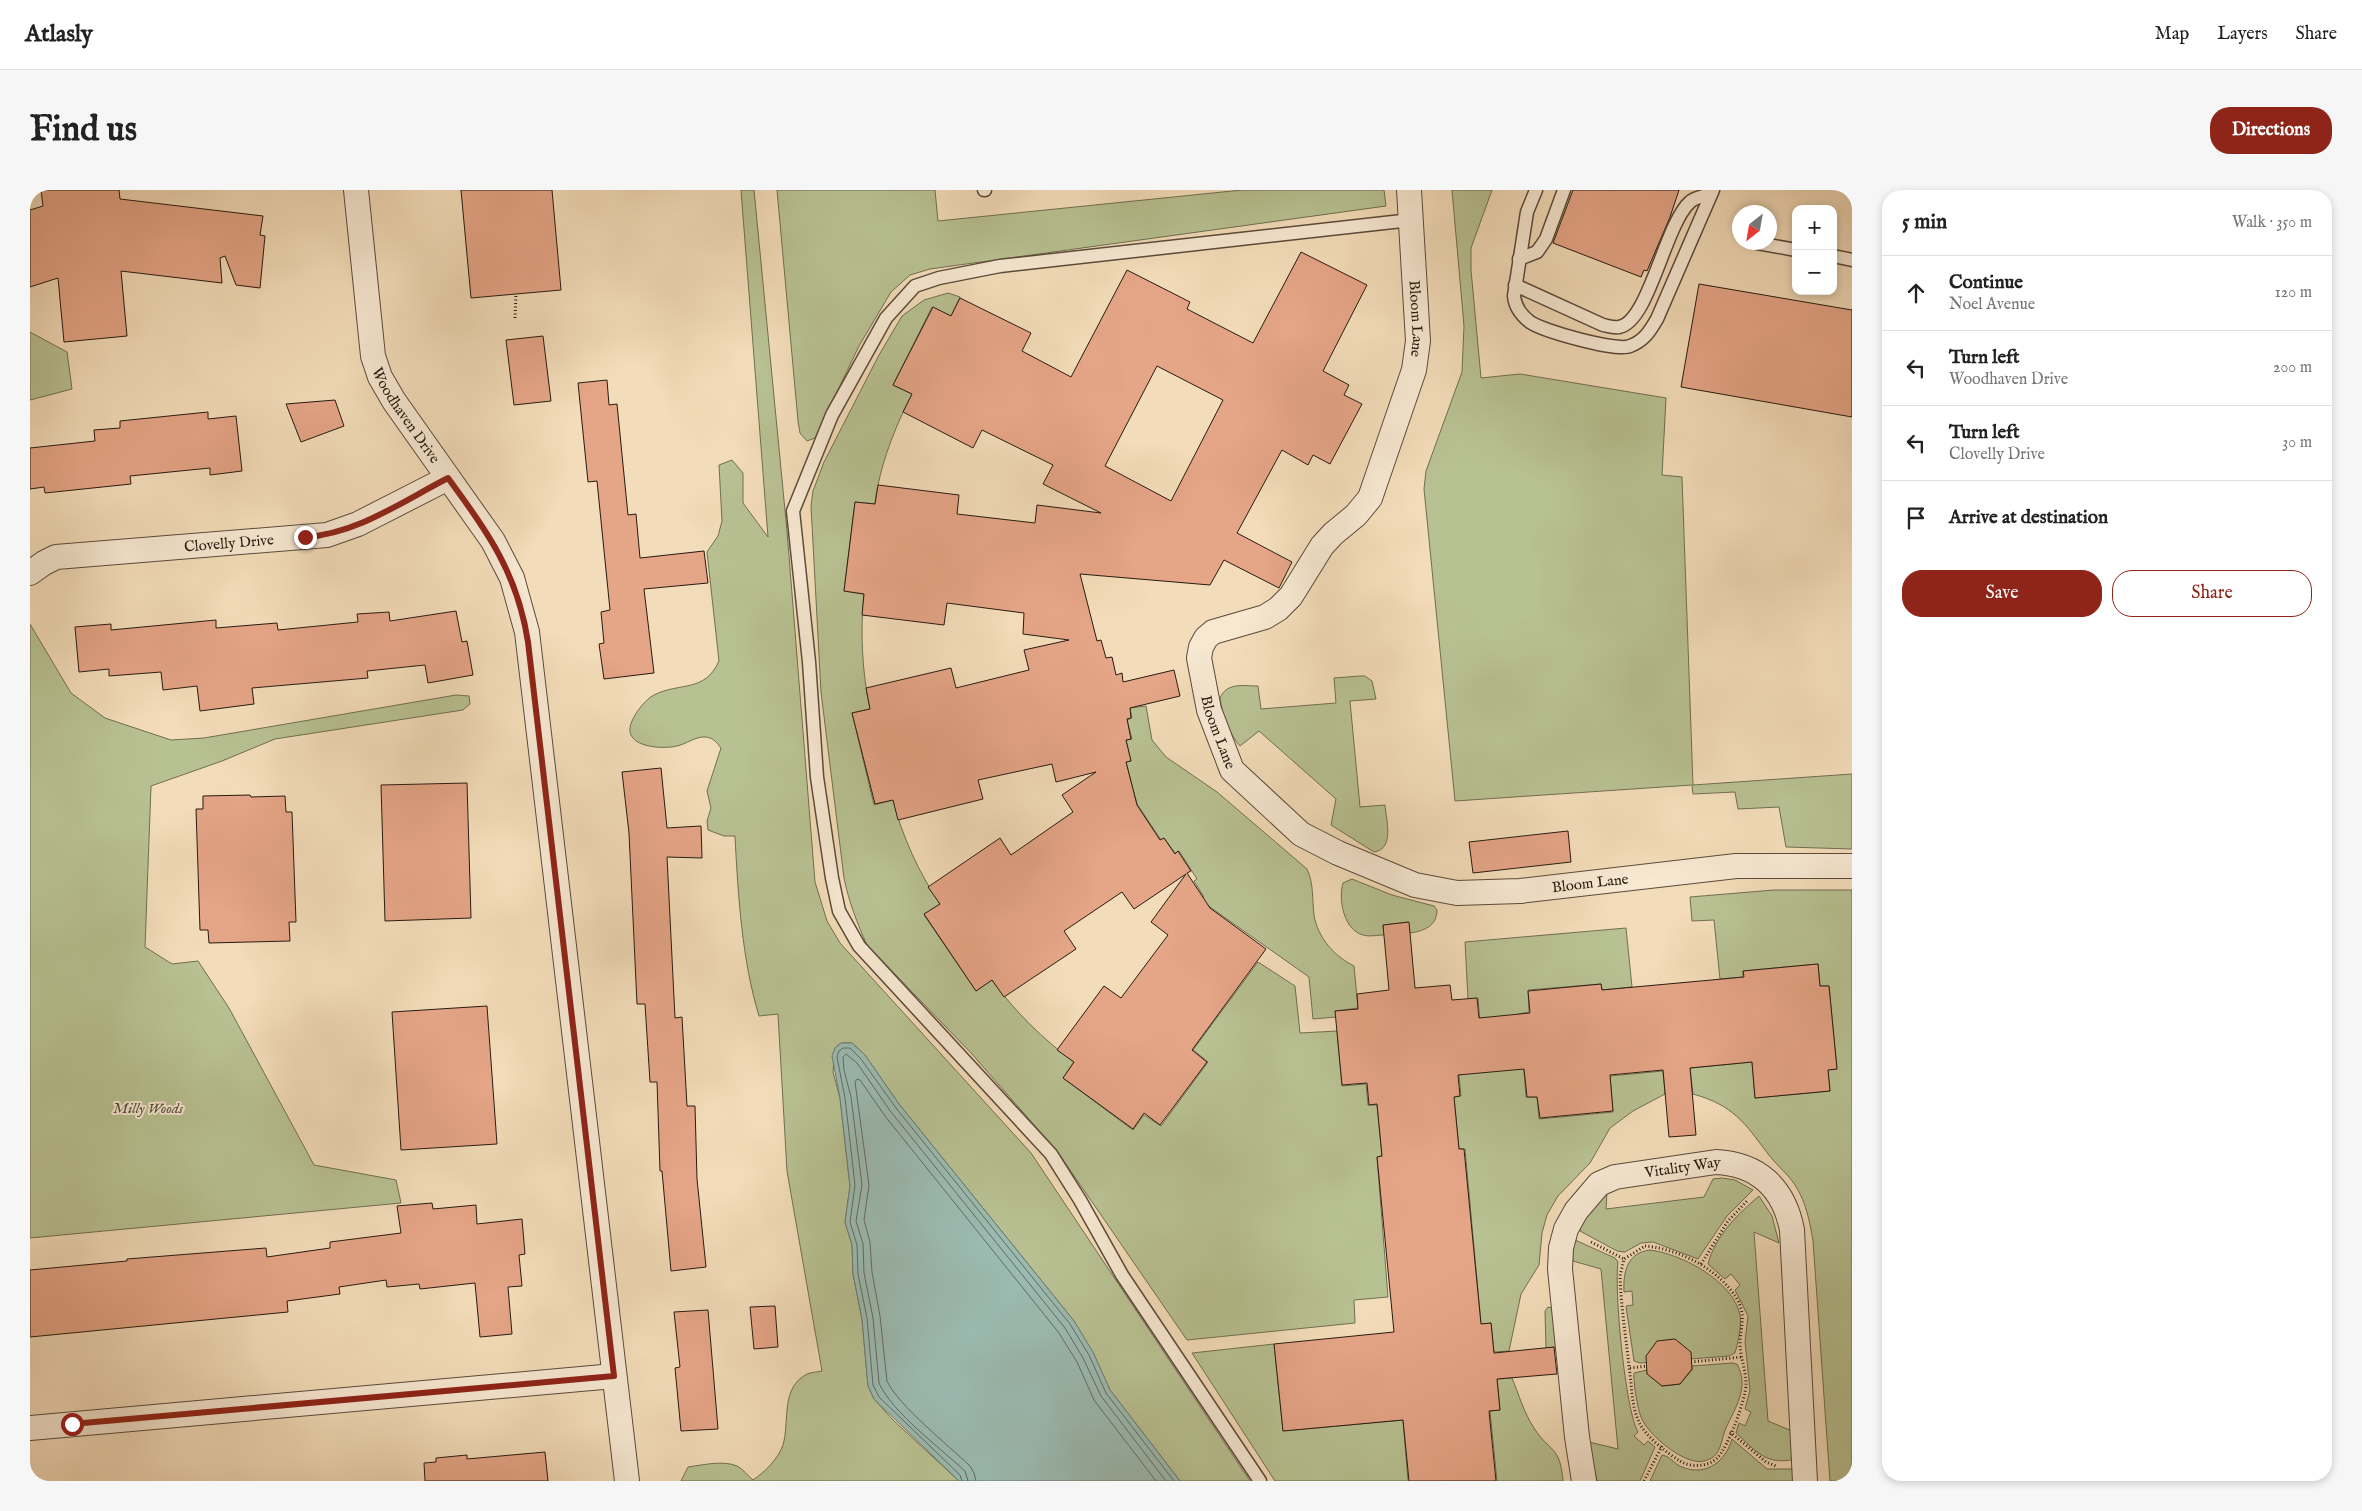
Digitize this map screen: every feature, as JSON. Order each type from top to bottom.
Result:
[{"type":"street","name":"Woodhaven Drive","points":[[356,190],[371,344],[375,365],[394,401],[493,541],[504,561],[520,603],[527,632],[627,1481]]},
{"type":"street","name":"Bloom Lane","points":[[1409,190],[1418,341],[1414,370],[1370,498],[1356,515],[1322,546],[1292,596],[1278,609],[1265,617],[1213,632],[1206,638],[1201,647],[1199,658],[1208,710],[1232,770],[1301,834],[1338,853],[1416,885],[1457,893],[1520,892],[1736,866],[1852,866]]},
{"type":"street","name":"Clovelly Drive","points":[[30,573],[56,557],[327,535],[358,524],[448,478]]},
{"type":"street","name":"Vitality Way","points":[[1584,1481],[1577,1436],[1560,1269],[1560,1248],[1566,1229],[1586,1196],[1599,1184],[1615,1177],[1716,1162],[1733,1163],[1749,1168],[1768,1183],[1788,1212],[1792,1230],[1804,1473]]},
{"type":"street","points":[[30,1428],[614,1376]]},
{"type":"lane","points":[[1536,190],[1527,212],[1515,285],[1515,304],[1521,314],[1539,327],[1612,348],[1629,347],[1645,338],[1657,319],[1712,192]]},
{"type":"lane","points":[[1519,259],[1537,252],[1546,239],[1564,190]]},
{"type":"lane","points":[[1515,285],[1604,325],[1618,327],[1627,324],[1637,312],[1649,290],[1677,219],[1691,200],[1712,192]]},
{"type":"lane","points":[[1260,1481],[1122,1274],[1080,1200],[1051,1154],[858,946],[839,911],[832,878],[817,778],[809,662],[793,511],[832,415],[886,318],[915,286],[939,278],[1000,266],[1411,220]]},
{"type":"lane","points":[[1777,247],[1792,249]]},
{"type":"lane","points":[[1837,257],[1852,260]]},
{"type":"path","points":[[514,318],[516,294]]},
{"type":"path","points":[[1700,1264],[1728,1221],[1768,1183]]},
{"type":"path","points":[[1566,1229],[1624,1259]]},
{"type":"path","points":[[1645,1246],[1671,1252],[1700,1264],[1719,1278],[1738,1300],[1744,1319],[1740,1344],[1746,1378],[1744,1396],[1724,1450],[1718,1458],[1706,1465],[1684,1464],[1662,1446],[1639,1423],[1634,1405],[1621,1292],[1620,1276],[1624,1259],[1645,1246]]},
{"type":"path","points":[[1691,1362],[1742,1357]]},
{"type":"path","points":[[1630,1368],[1647,1366]]},
{"type":"path","points":[[1730,1432],[1772,1466],[1804,1473]]},
{"type":"path","points":[[1644,1481],[1662,1446]]},
{"type":"green space","points":[[741,190],[754,190],[787,531],[815,882],[827,921],[840,943],[1031,1153],[1250,1481],[1180,1481],[1110,1390],[1093,1353],[1074,1321],[899,1104],[865,1055],[852,1043],[841,1043],[835,1048],[833,1072],[840,1098],[850,1186],[845,1222],[852,1245],[853,1274],[862,1319],[868,1386],[874,1399],[893,1420],[959,1481],[681,1481],[688,1467],[726,1463],[739,1467],[753,1480],[758,1477],[774,1460],[783,1445],[789,1396],[793,1388],[807,1374],[822,1371],[787,1171],[778,1014],[759,1016],[753,995],[742,927],[735,836],[724,836],[708,830],[707,821],[711,808],[707,791],[721,748],[713,740],[706,737],[672,747],[645,745],[634,739],[630,730],[636,713],[650,698],[663,691],[699,682],[713,671],[719,661],[707,552],[718,536],[722,521],[719,465],[732,460],[743,473],[743,503],[768,537]]},
{"type":"green space","points":[[777,190],[935,190],[938,221],[1242,190],[1384,190],[1386,206],[930,269],[910,275],[891,292],[859,346],[815,438],[807,441],[800,433],[798,421]]},
{"type":"green space","points":[[1452,190],[1492,190],[1471,248],[1471,270],[1481,378],[1520,374],[1666,398],[1662,475],[1682,477],[1693,785],[1852,774],[1852,849],[1786,847],[1779,807],[1738,809],[1735,792],[1693,794],[1692,785],[1455,801],[1424,489],[1426,471],[1462,372],[1464,326]]},
{"type":"green space","points":[[948,293],[960,297],[951,316],[932,307],[893,385],[912,394],[889,448],[880,476],[875,504],[855,502],[844,591],[864,594],[862,652],[870,709],[852,713],[874,805],[893,800],[912,854],[940,904],[924,915],[976,991],[992,980],[1030,1024],[1074,1062],[1063,1078],[1133,1130],[1144,1115],[1161,1126],[1208,1062],[1193,1050],[1258,962],[1295,986],[1300,1033],[1337,1031],[1342,1086],[1366,1084],[1368,1105],[1377,1105],[1382,1156],[1377,1157],[1388,1297],[1354,1300],[1355,1323],[1187,1340],[1057,1151],[971,1053],[867,945],[857,920],[848,896],[844,878],[821,692],[811,506],[813,491],[824,462],[879,355],[902,316],[924,300]]},
{"type":"green space","points":[[30,332],[67,352],[72,389],[30,400]]},
{"type":"green space","name":"Milly Woods","points":[[30,624],[71,693],[105,718],[171,740],[204,738],[456,695],[469,696],[470,704],[463,710],[275,739],[222,761],[151,786],[145,947],[172,964],[198,961],[229,1008],[314,1165],[396,1180],[401,1203],[30,1238]]},
{"type":"green space","points":[[1365,676],[1372,681],[1376,699],[1350,701],[1360,807],[1385,805],[1387,840],[1381,850],[1374,852],[1331,825],[1336,799],[1259,731],[1240,746],[1227,724],[1220,698],[1231,687],[1258,686],[1261,709],[1336,703],[1334,678]]},
{"type":"green space","points":[[1146,706],[1152,740],[1166,757],[1217,792],[1307,869],[1312,886],[1314,915],[1319,931],[1334,952],[1354,966],[1358,1008],[1335,1011],[1336,1017],[1313,1019],[1309,977],[1200,900],[1204,897],[1194,881],[1197,879],[1179,851],[1175,853],[1164,838],[1161,840],[1137,804],[1126,762],[1131,761],[1126,740],[1132,739],[1127,720],[1132,718],[1130,708]]},
{"type":"green space","points":[[1352,879],[1392,895],[1434,906],[1437,910],[1435,920],[1429,927],[1410,933],[1408,922],[1383,925],[1384,935],[1365,936],[1356,932],[1347,921],[1341,898],[1343,883]]},
{"type":"green space","points":[[1774,890],[1852,890],[1852,1481],[1830,1481],[1813,1241],[1803,1200],[1789,1177],[1737,1116],[1707,1098],[1693,1094],[1690,1068],[1752,1062],[1755,1098],[1830,1091],[1828,1070],[1837,1069],[1829,986],[1820,986],[1818,964],[1743,971],[1743,977],[1720,979],[1714,920],[1692,921],[1690,897]]},
{"type":"green space","points":[[1626,928],[1632,987],[1602,990],[1601,984],[1528,990],[1529,1012],[1518,1014],[1520,1032],[1481,1036],[1478,998],[1468,999],[1465,942]]},
{"type":"green space","points":[[1522,1046],[1526,1097],[1537,1097],[1539,1119],[1613,1112],[1610,1076],[1663,1071],[1665,1094],[1633,1111],[1610,1128],[1590,1163],[1558,1196],[1547,1215],[1542,1233],[1539,1265],[1521,1294],[1509,1351],[1494,1352],[1491,1323],[1481,1324],[1465,1149],[1459,1149],[1454,1097],[1461,1096],[1459,1075]]},
{"type":"green space","points":[[1713,1179],[1735,1180],[1753,1190],[1727,1216],[1698,1259],[1653,1242],[1641,1243],[1625,1252],[1617,1251],[1580,1231],[1581,1220],[1607,1192],[1606,1209],[1704,1197]]},
{"type":"green space","points":[[1759,1196],[1772,1216],[1779,1243],[1754,1232],[1768,1421],[1792,1431],[1795,1459],[1785,1461],[1769,1459],[1762,1455],[1736,1433],[1739,1423],[1745,1426],[1751,1412],[1745,1409],[1750,1390],[1745,1342],[1748,1316],[1735,1290],[1740,1285],[1731,1274],[1725,1279],[1708,1264],[1716,1244],[1728,1226]]},
{"type":"green space","points":[[1575,1240],[1615,1258],[1618,1262],[1619,1322],[1629,1400],[1638,1432],[1634,1436],[1644,1445],[1648,1441],[1655,1447],[1640,1481],[1597,1481],[1589,1442],[1618,1449],[1601,1269],[1573,1261],[1572,1246]]},
{"type":"green space","points":[[1650,1250],[1691,1263],[1717,1281],[1727,1291],[1740,1315],[1740,1329],[1735,1353],[1729,1356],[1640,1363],[1634,1361],[1626,1306],[1633,1305],[1632,1291],[1624,1292],[1624,1277],[1631,1259],[1642,1252]]},
{"type":"green space","points":[[1548,1307],[1552,1308],[1557,1347],[1546,1348],[1545,1311]]},
{"type":"green space","points":[[1274,1344],[1283,1431],[1403,1420],[1408,1481],[1275,1481],[1192,1353]]},
{"type":"green space","points":[[1737,1364],[1741,1373],[1742,1389],[1720,1448],[1714,1456],[1704,1461],[1688,1459],[1670,1449],[1647,1428],[1641,1417],[1638,1405],[1634,1373],[1647,1370],[1648,1374],[1662,1386],[1680,1384],[1692,1370],[1692,1366]]},
{"type":"green space","points":[[1512,1378],[1530,1422],[1557,1455],[1562,1469],[1563,1481],[1497,1481],[1490,1411],[1500,1410],[1497,1379]]},
{"type":"green space","points":[[1732,1439],[1767,1469],[1796,1469],[1796,1481],[1650,1481],[1662,1455],[1682,1467],[1699,1470],[1714,1465],[1720,1460]]},
{"type":"water","points":[[841,1043],[852,1043],[865,1055],[899,1104],[1074,1321],[1093,1352],[1110,1390],[1180,1481],[959,1481],[874,1399],[868,1386],[862,1319],[853,1274],[852,1245],[845,1222],[850,1186],[840,1098],[832,1056],[835,1048]]},
{"type":"building","points":[[41,190],[119,190],[120,199],[263,216],[260,235],[265,236],[260,288],[236,285],[225,256],[220,258],[222,283],[121,271],[127,336],[64,342],[58,278],[30,287],[30,210],[43,206]]},
{"type":"building","points":[[461,190],[552,190],[561,290],[471,298]]},
{"type":"building","points":[[1573,190],[1679,190],[1670,217],[1647,271],[1644,270],[1641,277],[1553,243]]},
{"type":"building","points":[[1301,252],[1367,285],[1323,371],[1349,385],[1344,395],[1362,404],[1330,464],[1313,455],[1308,465],[1282,450],[1237,533],[1292,562],[1279,588],[1224,560],[1210,585],[1080,574],[1097,641],[1101,640],[1106,658],[1112,657],[1116,675],[1122,673],[1123,682],[1174,670],[1180,696],[1130,708],[1131,718],[1127,719],[1131,739],[1126,740],[1131,761],[1126,762],[1137,805],[1160,840],[1164,838],[1175,854],[1178,851],[1191,871],[1187,873],[1210,908],[1266,949],[1192,1050],[1207,1062],[1160,1125],[1144,1113],[1133,1129],[1063,1078],[1074,1062],[1057,1050],[1104,986],[1121,998],[1168,935],[1151,922],[1186,874],[1134,909],[1122,892],[1064,931],[1076,949],[1004,997],[992,980],[976,991],[924,914],[940,904],[928,887],[1000,838],[1011,855],[1073,812],[1062,795],[1096,772],[1056,782],[1052,764],[978,780],[983,799],[898,820],[893,800],[875,804],[852,713],[870,709],[866,688],[951,668],[956,688],[1029,670],[1024,650],[1069,640],[1023,634],[1024,613],[947,603],[944,625],[862,615],[864,594],[844,591],[855,502],[875,504],[878,485],[959,495],[957,514],[1035,523],[1037,505],[1101,513],[1043,484],[1053,465],[982,430],[973,448],[903,412],[912,394],[893,385],[933,307],[951,316],[960,298],[1031,333],[1022,351],[1071,377],[1127,270],[1190,302],[1187,309],[1253,343]],"holes":[[[1157,366],[1223,400],[1171,501],[1105,466]]]},
{"type":"building","points":[[1699,284],[1852,310],[1852,417],[1681,387]]},
{"type":"building","points":[[543,336],[551,401],[514,405],[506,340]]},
{"type":"building","points":[[607,380],[609,405],[617,404],[628,515],[636,514],[640,558],[704,551],[708,583],[644,589],[654,673],[604,679],[599,644],[604,643],[601,612],[610,610],[597,481],[588,482],[578,383]]},
{"type":"building","points":[[335,400],[344,426],[301,442],[286,404]]},
{"type":"building","points":[[208,412],[208,419],[236,416],[242,471],[210,475],[210,468],[130,476],[131,484],[45,493],[44,487],[30,489],[30,448],[95,441],[94,430],[120,428],[120,421]]},
{"type":"building","points":[[456,611],[462,642],[467,641],[473,675],[428,683],[425,665],[367,671],[368,678],[252,688],[254,704],[200,711],[197,686],[163,690],[161,672],[109,676],[109,669],[79,672],[75,627],[111,624],[111,630],[216,620],[216,628],[277,623],[278,630],[358,622],[357,614],[389,612],[390,621]]},
{"type":"building","points":[[661,768],[667,828],[701,826],[702,858],[667,857],[675,1018],[682,1017],[687,1106],[695,1106],[697,1179],[706,1267],[671,1271],[662,1171],[660,1171],[657,1082],[650,1082],[645,1004],[637,1004],[629,833],[622,772]]},
{"type":"building","points":[[467,783],[471,918],[385,921],[381,785]]},
{"type":"building","points":[[250,795],[251,797],[285,796],[286,812],[292,812],[296,922],[289,922],[290,941],[209,943],[208,930],[200,930],[196,809],[203,809],[203,796]]},
{"type":"building","points":[[1568,831],[1571,862],[1473,873],[1469,842]]},
{"type":"building","points":[[1409,922],[1415,988],[1450,985],[1452,1000],[1477,998],[1479,1018],[1530,1013],[1528,991],[1601,984],[1602,990],[1744,977],[1743,971],[1818,964],[1820,986],[1829,986],[1837,1069],[1828,1070],[1830,1091],[1755,1098],[1752,1062],[1690,1068],[1696,1135],[1669,1137],[1663,1070],[1610,1075],[1613,1111],[1540,1118],[1537,1097],[1527,1097],[1524,1069],[1458,1075],[1460,1096],[1454,1097],[1459,1149],[1464,1149],[1481,1324],[1491,1323],[1494,1353],[1554,1347],[1557,1374],[1497,1379],[1500,1410],[1489,1411],[1496,1481],[1409,1481],[1403,1420],[1283,1431],[1274,1344],[1394,1332],[1377,1157],[1382,1156],[1377,1104],[1369,1105],[1367,1083],[1342,1085],[1335,1011],[1358,1009],[1357,994],[1389,990],[1383,925]]},
{"type":"building","points":[[487,1006],[497,1144],[401,1150],[392,1012]]},
{"type":"building","points":[[432,1203],[433,1209],[476,1205],[477,1224],[522,1219],[525,1254],[519,1255],[522,1286],[508,1287],[512,1334],[480,1337],[475,1283],[420,1289],[419,1284],[387,1287],[386,1280],[339,1287],[340,1294],[287,1301],[288,1312],[30,1337],[30,1270],[127,1261],[127,1259],[266,1248],[267,1257],[330,1248],[330,1242],[401,1233],[397,1206]]},
{"type":"building","points":[[775,1306],[778,1347],[754,1349],[750,1307]]},
{"type":"building","points":[[708,1310],[718,1429],[681,1431],[675,1368],[680,1367],[674,1312]]},
{"type":"building","points":[[1675,1339],[1691,1352],[1692,1369],[1680,1384],[1662,1386],[1647,1374],[1646,1356],[1657,1341]]},
{"type":"building","points":[[545,1452],[548,1481],[425,1481],[424,1463],[436,1462],[436,1458],[467,1455],[467,1459]]},
{"type":"route","points":[[72,1424],[614,1376],[527,632],[512,578],[493,541],[448,478],[347,529],[327,535],[305,537]]}]
